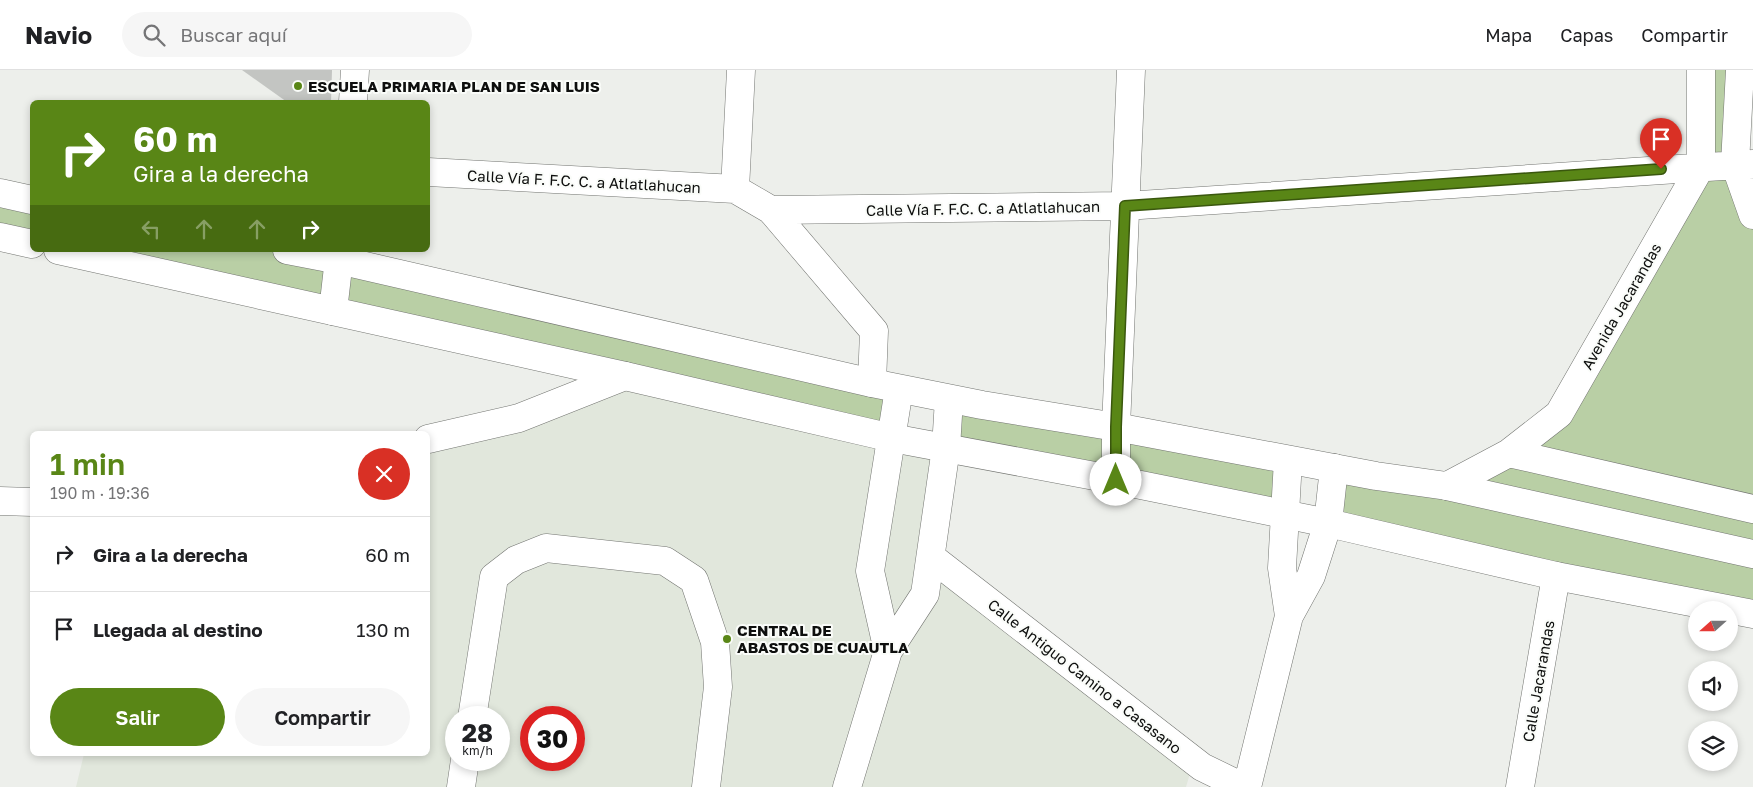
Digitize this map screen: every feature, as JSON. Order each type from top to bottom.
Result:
[{"type":"street","points":[[353,100],[355,70]]},
{"type":"street","points":[[735,189],[741,70]]},
{"type":"street","points":[[1116,480],[1116,427],[1131,70]]},
{"type":"street","name":"Avenida Jacarandas","points":[[1448,486],[1509,453],[1559,414],[1701,166],[1701,70]]},
{"type":"street","points":[[1740,70],[1744,164],[1753,215]]},
{"type":"street","name":"Calle Vía F. F.C. C. a Atlatlahucan","points":[[430,172],[735,189],[771,210],[1125,206],[1744,164]]},
{"type":"street","points":[[0,193],[30,200]]},
{"type":"street","points":[[771,210],[874,331],[872,383]]},
{"type":"street","points":[[0,237],[30,244]]},
{"type":"street","points":[[67,252],[625,376],[892,438],[1284,514],[1556,576],[1753,614]]},
{"type":"street","points":[[308,252],[339,255],[899,389],[1116,427],[1376,476],[1448,486],[1753,554]]},
{"type":"street","points":[[333,311],[339,255]]},
{"type":"street","points":[[430,439],[519,418],[625,376]]},
{"type":"street","points":[[888,651],[870,571],[899,389]]},
{"type":"street","points":[[847,787],[888,651],[925,594],[946,448],[949,399]]},
{"type":"street","points":[[1509,453],[1753,510]]},
{"type":"street","points":[[1288,460],[1282,568],[1289,616]]},
{"type":"street","points":[[1247,787],[1289,616],[1311,576],[1328,523],[1334,468]]},
{"type":"street","points":[[0,501],[30,502]]},
{"type":"street","points":[[474,706],[494,577],[516,560],[546,548],[666,561],[694,580],[715,642],[718,687],[706,787]]},
{"type":"street","name":"Calle Antiguo Camino a Casasano","points":[[931,557],[1199,777],[1243,787]]},
{"type":"street","name":"Calle Jacarandas","points":[[1520,787],[1556,576]]},
{"type":"street","points":[[461,787],[463,771]]},
{"type":"shaded area","name":"CENTRAL DE ABASTOS DE CUAUTLA","points":[[624,378],[941,451],[927,561],[1191,770],[1186,787],[76,787],[84,756],[430,756],[430,438]]},
{"type":"green space","points":[[1701,70],[1740,70],[1753,215],[1753,614],[1738,611],[1738,601],[1692,601],[1328,523],[1334,468],[1447,486],[1559,414],[1701,166]]},
{"type":"green space","points":[[0,193],[30,200],[30,246],[0,239]]},
{"type":"green space","points":[[58,252],[296,252],[899,389],[892,438]]},
{"type":"green space","points":[[949,399],[1288,460],[1284,514],[946,448]]},
{"type":"building","name":"ESCUELA PRIMARIA PLAN DE SAN LUIS","points":[[242,70],[332,70],[331,100],[284,100]]},
{"type":"place","name":"ESCUELA PRIMARIA PLAN DE SAN LUIS","points":[[298,86]]},
{"type":"place","name":"CENTRAL DE ABASTOS DE CUAUTLA","points":[[727,639]]},
{"type":"route","points":[[1116,480],[1116,427],[1125,206],[1661,169]]}]
